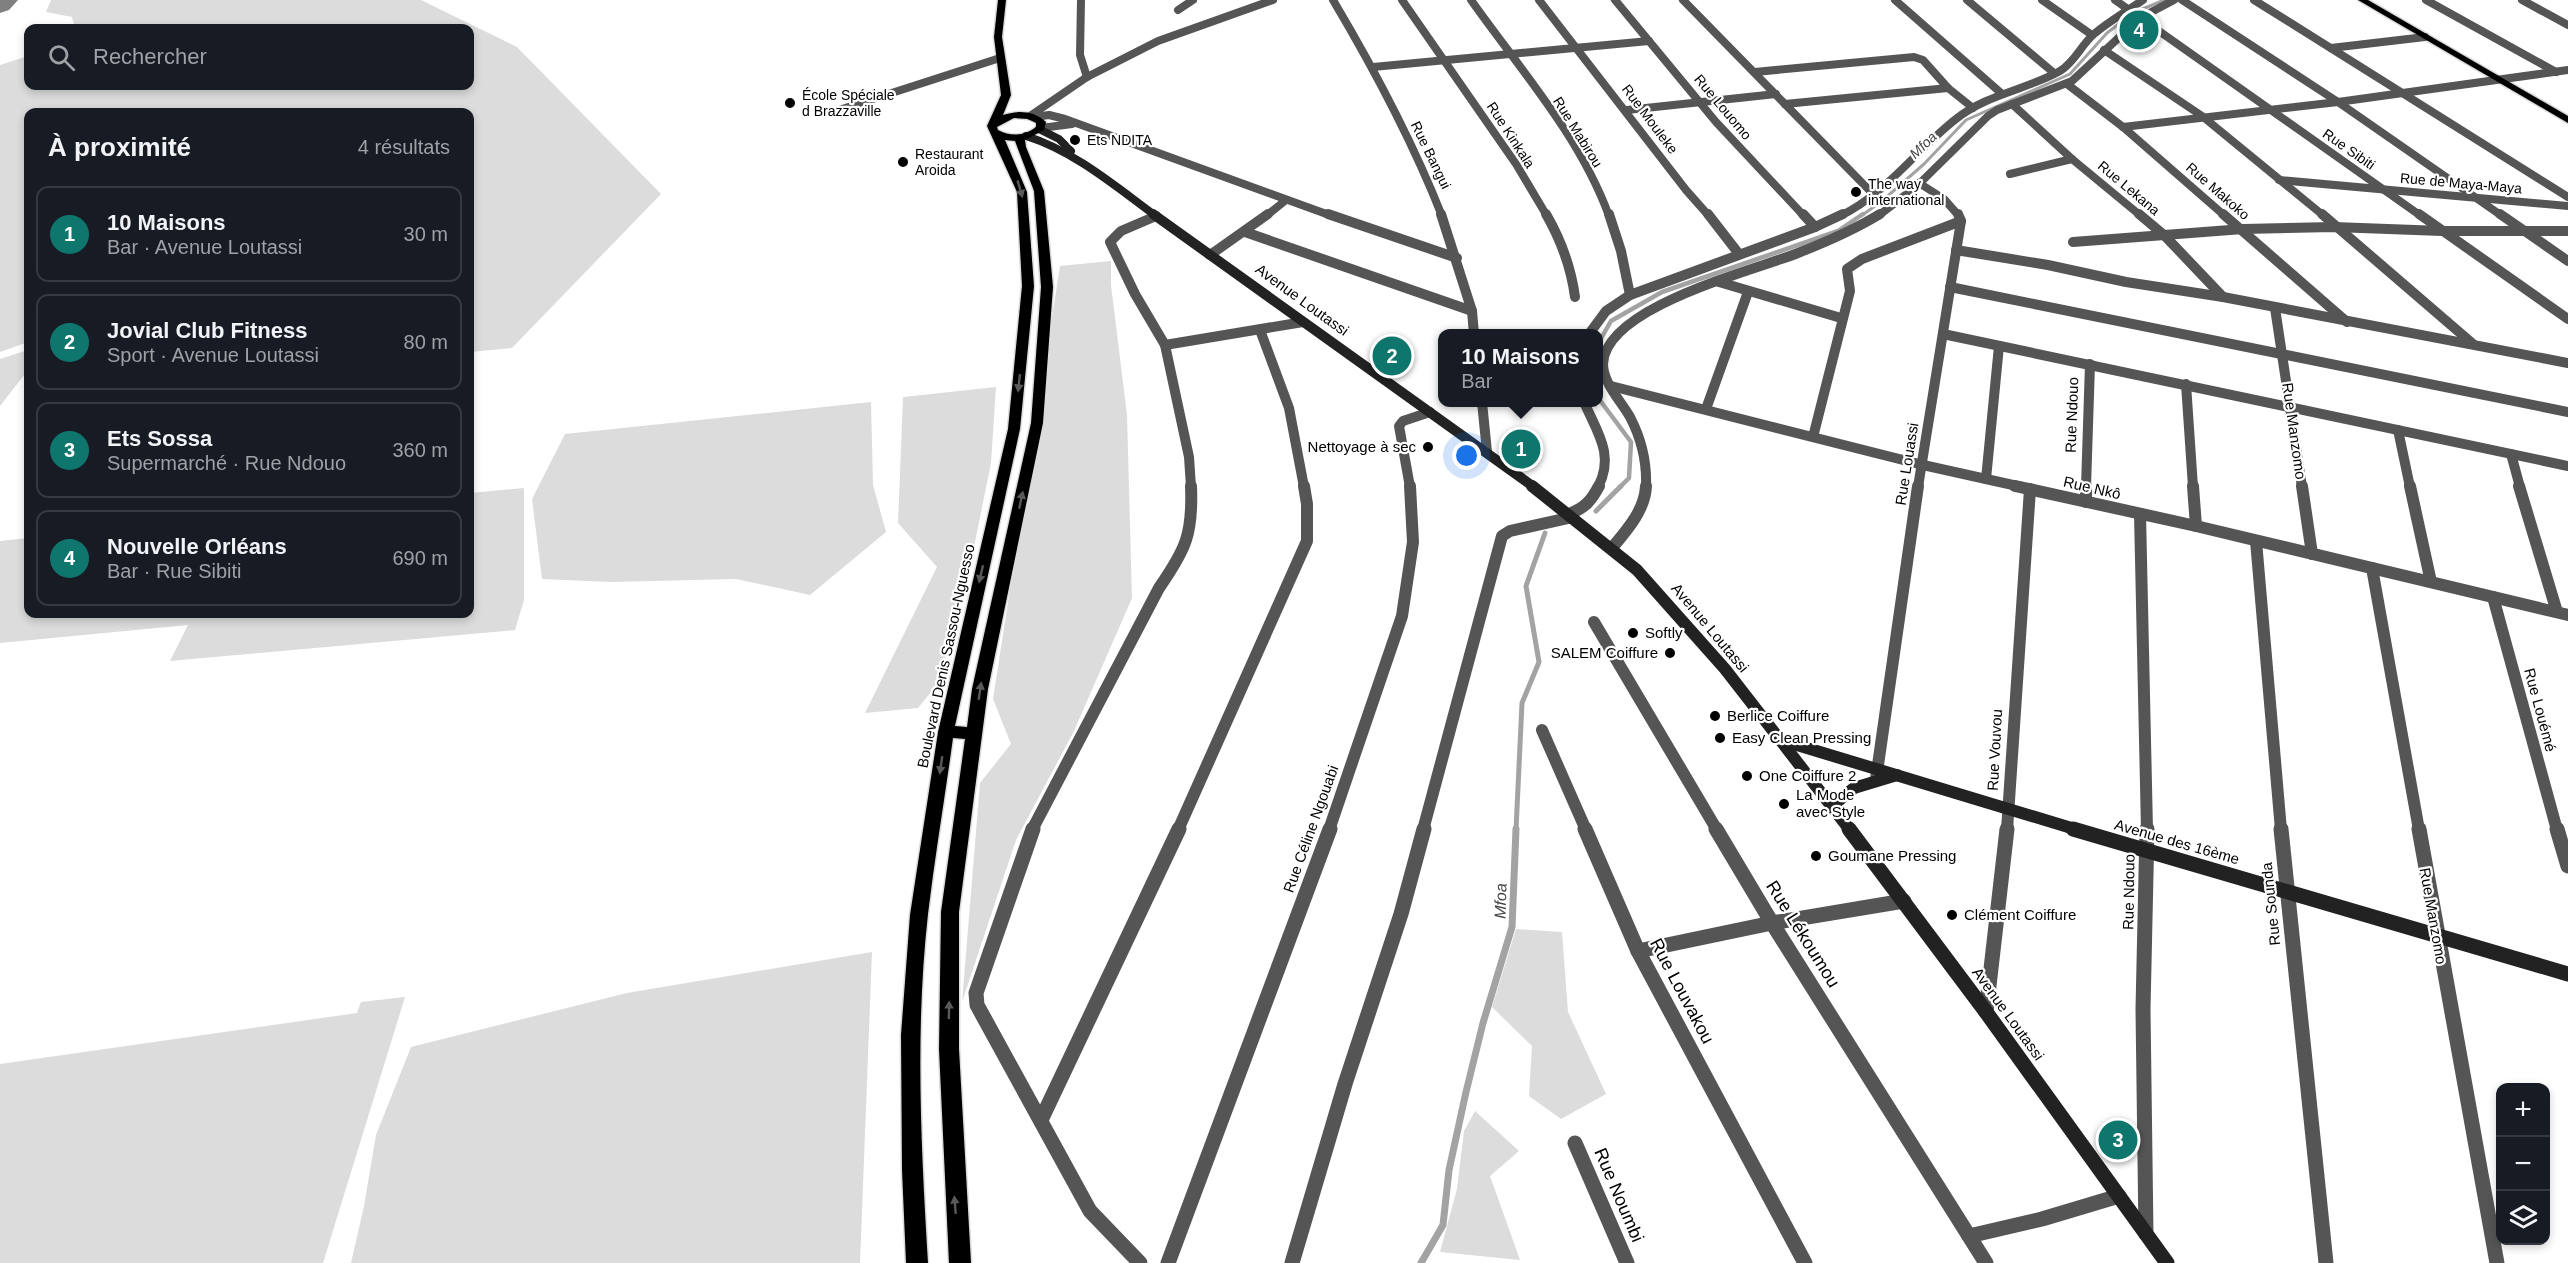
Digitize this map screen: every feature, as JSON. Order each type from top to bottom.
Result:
[{"type":"main road","points":[[996,129],[1006,95],[998,37],[1002,0]]},
{"type":"main road","points":[[2362,0],[2568,120]]},
{"type":"main road","points":[[2375,0],[2568,111]]},
{"type":"main road","points":[[996,129],[1023,137],[1040,129],[1041,122],[1028,116],[1006,95]]},
{"type":"main road","points":[[996,129],[1005,117],[1028,116]]},
{"type":"main road","name":"Boulevard Denis Sassou-Nguesso","points":[[917,1263],[912,1170],[911,1035],[919,915],[946,732],[1014,429],[1028,286],[1022,192],[996,129]]},
{"type":"main road","name":"Avenue Loutassi","points":[[1040,129],[1059,139],[1082,163]]},
{"type":"main road","points":[[960,1263],[949,1049],[950,912],[980,689],[1037,423],[1047,287],[1039,191],[1021,147],[1023,137]]},
{"type":"main road","name":"Avenue Loutassi","points":[[1023,137],[1045,142],[1082,163],[1487,452],[1571,515],[1637,570],[1725,669],[1777,739],[1832,806],[1986,1012],[2167,1263]]},
{"type":"main road","points":[[946,732],[975,733]]},
{"type":"main road","points":[[1777,739],[1876,775]]},
{"type":"main road","points":[[1832,806],[1854,788],[1876,775]]},
{"type":"main road","name":"Avenue des 16ème","points":[[1876,775],[1897,775],[2568,974]]},
{"type":"street","points":[[1081,0],[1080,55],[1087,77]]},
{"type":"street","points":[[1178,10],[1193,2],[1192,0]]},
{"type":"street","points":[[1028,116],[1087,77],[1158,41],[1273,0]]},
{"type":"street","name":"Rue Bangui","points":[[1333,0],[1373,68],[1425,173],[1457,258],[1472,312],[1474,329]]},
{"type":"street","name":"Rue Kinkala","points":[[1402,0],[1500,139],[1540,206],[1562,246],[1574,278],[1575,297]]},
{"type":"street","name":"Rue Mabirou","points":[[1471,0],[1565,132],[1595,184],[1617,235],[1630,295]]},
{"type":"street","name":"Rue Mouleke","points":[[1539,0],[1627,110],[1686,190],[1718,224],[1739,254]]},
{"type":"street","name":"Rue Louomo","points":[[1615,0],[1760,170],[1815,227]]},
{"type":"street","points":[[1683,0],[1874,195]]},
{"type":"street","points":[[1895,0],[2001,93]]},
{"type":"street","points":[[1967,0],[2054,73]]},
{"type":"street","points":[[2042,0],[2092,35]]},
{"type":"street","name":"Rue Sibiti","points":[[2115,0],[2568,319]]},
{"type":"street","points":[[1591,329],[1611,307],[1630,295],[1815,227],[1848,212],[1874,195],[1941,132],[1973,108],[2001,93],[2039,82],[2063,69],[2078,55],[2092,35],[2143,0]]},
{"type":"street","points":[[1612,548],[1631,524],[1645,498],[1641,446],[1630,417],[1604,371],[1603,359],[1615,337],[1625,326],[1682,295],[1852,230],[1889,208],[1919,183],[1988,116],[2012,104],[2067,84],[2081,75],[2104,50],[2140,18],[2174,0]]},
{"type":"street","points":[[2182,0],[2338,102],[2568,261]]},
{"type":"street","points":[[2254,0],[2568,197]]},
{"type":"street","points":[[2426,0],[2568,78]]},
{"type":"street","points":[[2522,0],[2568,25]]},
{"type":"street","points":[[2331,48],[2425,37]]},
{"type":"street","points":[[1373,68],[1649,41]]},
{"type":"street","points":[[2104,50],[2151,78],[2202,117],[2474,345]]},
{"type":"street","points":[[1755,72],[1914,57],[1923,60],[1948,88],[1973,108]]},
{"type":"street","points":[[839,110],[1000,58]]},
{"type":"street","points":[[2123,127],[2338,102],[2568,70]]},
{"type":"street","name":"Rue Makoko","points":[[2067,84],[2123,127],[2349,323]]},
{"type":"street","points":[[1785,104],[1948,88]]},
{"type":"street","points":[[1627,110],[1776,94]]},
{"type":"street","name":"Rue Lekana","points":[[2012,104],[2072,159],[2164,235],[2223,297]]},
{"type":"street","points":[[1028,116],[1049,116],[1076,124],[1286,200],[1457,258]]},
{"type":"street","points":[[1040,129],[1076,124]]},
{"type":"street","points":[[2010,174],[2072,159]]},
{"type":"street","name":"Rue de Maya-Maya","points":[[2279,180],[2568,206]]},
{"type":"street","points":[[1813,437],[1841,318],[1850,291],[1847,269],[1899,243],[1961,221],[1958,213],[1949,204],[1919,183]]},
{"type":"street","points":[[1210,255],[1245,232],[1286,200]]},
{"type":"street","points":[[1140,1263],[1090,1211],[977,1005],[976,993],[1031,832],[1159,588],[1182,555],[1188,539],[1192,512],[1189,457],[1165,345],[1135,294],[1110,242],[1120,231],[1156,216]]},
{"type":"street","name":"Rue Louassi","points":[[1876,775],[1902,586],[1961,221]]},
{"type":"street","points":[[2073,242],[2242,229],[2334,226],[2442,231],[2568,231]]},
{"type":"street","points":[[1245,232],[1472,312]]},
{"type":"street","points":[[1956,250],[2048,265],[2126,282],[2223,297],[2349,323],[2568,363]]},
{"type":"street","points":[[1719,282],[1841,318]]},
{"type":"street","points":[[1950,286],[2568,412]]},
{"type":"street","points":[[1706,409],[1748,292]]},
{"type":"street","name":"Rue Manzomo","points":[[2275,308],[2312,554]]},
{"type":"street","points":[[1165,345],[1303,322]]},
{"type":"street","points":[[1041,1120],[1163,865],[1307,542],[1307,504],[1289,408],[1260,330]]},
{"type":"street","points":[[1943,334],[2568,466]]},
{"type":"street","points":[[1986,479],[1998,346]]},
{"type":"street","name":"Rue Ndouo","points":[[2086,502],[2090,364]]},
{"type":"street","points":[[2186,384],[2196,526]]},
{"type":"street","name":"Rue Nkô","points":[[1611,386],[1923,465],[2196,526],[2562,614]]},
{"type":"street","points":[[1482,407],[1487,452]]},
{"type":"street","points":[[1292,1263],[1345,1084],[1401,914],[1503,536],[1510,531],[1571,515],[1583,509],[1592,500],[1603,478],[1607,457],[1586,407]]},
{"type":"street","name":"Rue Céline Ngouabi","points":[[1168,1263],[1316,870],[1402,616],[1413,542],[1411,493],[1400,426],[1403,421],[1430,412]]},
{"type":"street","points":[[2398,430],[2431,582]]},
{"type":"street","points":[[2511,454],[2532,534],[2562,614]]},
{"type":"street","name":"Rue Vouvou","points":[[1986,1012],[2009,810],[2019,626],[2030,489]]},
{"type":"street","name":"Rue Ndouo","points":[[2140,514],[2147,851],[2143,1009],[2146,1234]]},
{"type":"street","name":"Rue Sounda","points":[[2256,541],[2286,891],[2326,1263]]},
{"type":"street","name":"Rue Manzomo","points":[[2373,568],[2436,935],[2497,1263]]},
{"type":"street","name":"Rue Louémé","points":[[2493,597],[2541,778],[2568,866]]},
{"type":"street","name":"Rue Lékoumou","points":[[1594,622],[1773,923],[1986,1263]]},
{"type":"street","name":"Rue Louvakou","points":[[1542,730],[1638,951],[1805,1263]]},
{"type":"street","points":[[1638,951],[1773,923],[1904,901]]},
{"type":"street","name":"Rue Noumbi","points":[[1575,1143],[1627,1263]]},
{"type":"street","points":[[1969,1236],[2042,1219],[2119,1196]]},
{"type":"shaded area","points":[[51,0],[421,0],[470,24],[74,24],[72,17],[46,12]]},
{"type":"shaded area","points":[[474,26],[517,47],[661,194],[512,348],[474,352],[474,108],[24,108],[24,343],[0,352],[0,65],[24,57],[24,90],[474,90]]},
{"type":"shaded area","points":[[1111,261],[1111,285],[1127,415],[1132,598],[1074,731],[1016,840],[962,1002],[980,783],[1011,744],[993,699],[1060,266]]},
{"type":"shaded area","points":[[24,351],[24,375],[0,406],[0,359]]},
{"type":"shaded area","points":[[996,387],[991,463],[974,547],[939,682],[918,708],[865,713],[937,567],[898,523],[903,397]]},
{"type":"shaded area","points":[[871,402],[873,485],[886,532],[810,595],[736,579],[611,582],[542,579],[532,499],[565,434]]},
{"type":"shaded area","points":[[524,488],[524,600],[515,630],[170,661],[188,625],[0,643],[0,541],[24,538],[24,618],[474,618],[474,493]]},
{"type":"shaded area","points":[[1516,929],[1562,932],[1568,1012],[1606,1094],[1561,1119],[1529,1096],[1532,1046],[1492,1007]]},
{"type":"shaded area","points":[[872,952],[860,1263],[351,1263],[364,1206],[376,1135],[411,1047],[627,993]]},
{"type":"shaded area","points":[[405,997],[323,1263],[0,1263],[0,1064],[357,1013],[361,1002]]},
{"type":"shaded area","points":[[1475,1111],[1519,1151],[1490,1176],[1520,1260],[1440,1252],[1457,1189],[1464,1131]]},
{"type":"waterway","name":"Mfoa","points":[[1861,216],[1924,164],[1966,120],[2070,74],[2107,33],[2133,13],[2164,0]]},
{"type":"waterway","name":"Mfoa","points":[[1603,335],[1611,321],[1662,292],[1838,231],[1863,214]]},
{"type":"waterway","name":"Mfoa","points":[[1596,511],[1629,478],[1631,442],[1603,404]]},
{"type":"waterway","name":"Mfoa","points":[[1516,830],[1522,703],[1539,662],[1526,586],[1545,533]]},
{"type":"waterway","name":"Mfoa","points":[[1421,1263],[1443,1225],[1449,1170],[1466,1092],[1483,1023],[1512,927],[1516,829]]},
{"type":"taxiway","points":[[0,5],[5,0]]},
{"type":"place","name":"Nouvelle Orléans","points":[[2139,30]]},
{"type":"place","name":"École Spéciale d Brazzaville","points":[[790,103]]},
{"type":"place","name":"Ets NDITA","points":[[1075,140]]},
{"type":"place","name":"Restaurant Aroida","points":[[903,162]]},
{"type":"place","name":"The way international","points":[[1856,192]]},
{"type":"place","name":"Jovial Club Fitness","points":[[1392,356]]},
{"type":"place","name":"Nettoyage à sec","points":[[1428,447]]},
{"type":"place","name":"10 Maisons","points":[[1521,449]]},
{"type":"place","name":"Softly","points":[[1633,633]]},
{"type":"place","name":"SALEM Coiffure","points":[[1670,653]]},
{"type":"place","name":"Berlice Coiffure","points":[[1715,716]]},
{"type":"place","name":"Easy Clean Pressing","points":[[1720,738]]},
{"type":"place","name":"One Coiffure 2","points":[[1747,776]]},
{"type":"place","name":"La Mode avec Style","points":[[1784,804]]},
{"type":"place","name":"Goumane Pressing","points":[[1816,856]]},
{"type":"place","name":"Clément Coiffure","points":[[1952,915]]},
{"type":"place","name":"Ets Sossa","points":[[2118,1140]]}]
